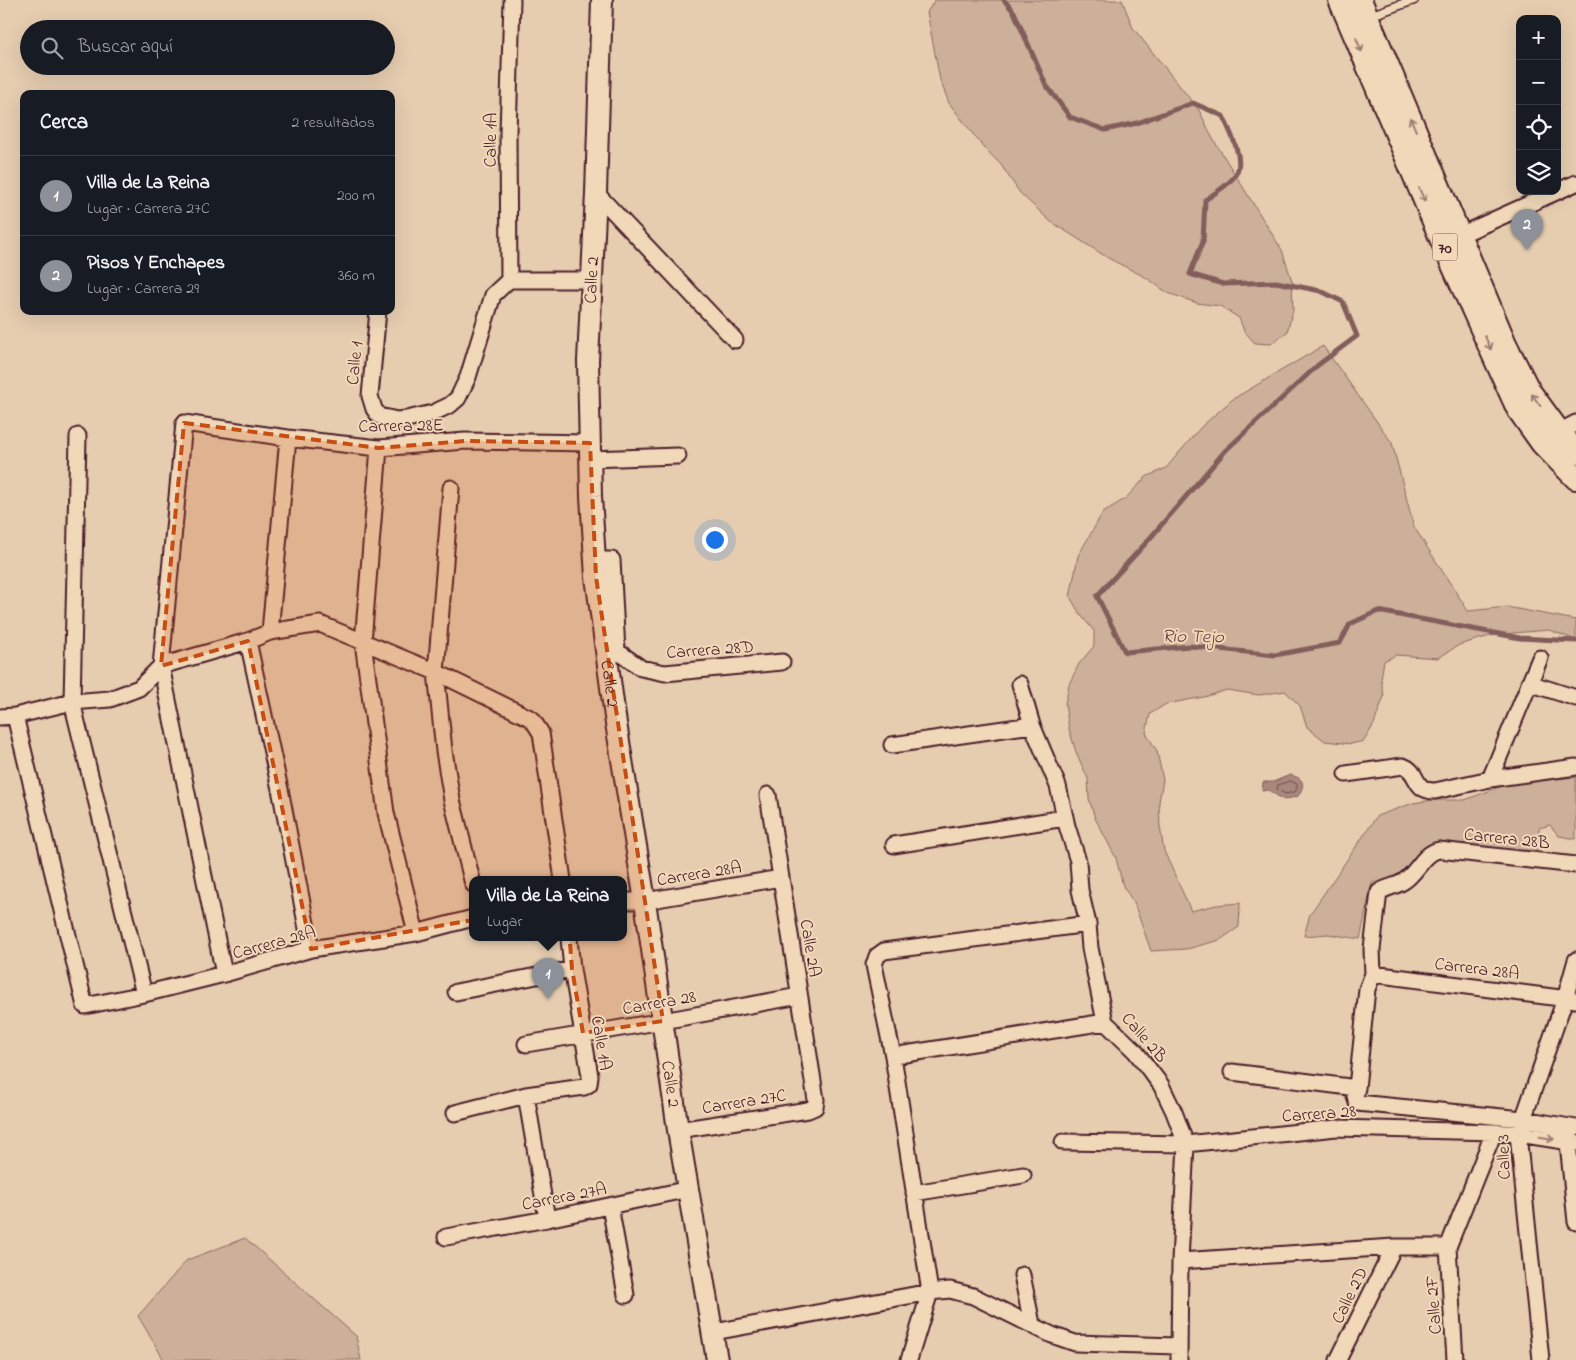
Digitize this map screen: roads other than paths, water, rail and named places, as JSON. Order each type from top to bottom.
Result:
[{"type":"main road","name":"70","points":[[1340,0],[1439,234],[1518,408],[1542,443],[1576,478]]},
{"type":"main road","name":"70","points":[[1364,9],[1506,346],[1529,391],[1567,428],[1576,453]]},
{"type":"street","name":"Calle 1A","points":[[509,280],[508,133],[512,0]]},
{"type":"street","name":"Calle 2","points":[[602,0],[596,193],[590,280],[588,362],[590,451],[615,717],[645,901],[678,1130],[718,1360]]},
{"type":"street","points":[[1460,235],[1576,183]]},
{"type":"street","points":[[596,193],[735,340]]},
{"type":"street","points":[[509,280],[590,280]]},
{"type":"street","name":"Calle 1","points":[[378,315],[370,396],[374,409],[379,416],[396,420],[433,413],[450,405],[458,398],[468,378],[492,295],[509,280]]},
{"type":"street","name":"Carrera 28E","points":[[161,666],[184,423],[288,438],[379,448],[465,441],[678,456]]},
{"type":"street","points":[[78,436],[72,702],[144,994]]},
{"type":"street","points":[[270,632],[288,438]]},
{"type":"street","points":[[379,448],[364,642],[386,813],[416,933]]},
{"type":"street","points":[[451,488],[436,672],[444,751],[471,876]]},
{"type":"street","name":"Carrera 28D","points":[[602,571],[617,651],[641,668],[665,673],[782,662]]},
{"type":"street","points":[[7,717],[72,702],[110,699],[139,688],[161,666],[248,641],[270,632],[320,624],[436,672],[532,719],[538,725],[541,733],[562,876]]},
{"type":"street","points":[[248,641],[282,794],[311,949]]},
{"type":"street","points":[[1490,778],[1540,658]]},
{"type":"street","points":[[161,666],[224,974]]},
{"type":"street","points":[[1529,683],[1576,698]]},
{"type":"street","name":"Calle 2B","points":[[1020,684],[1032,725],[1058,786],[1078,861],[1080,890],[1088,924],[1091,956],[1105,1022],[1135,1051],[1161,1085],[1186,1144],[1180,1261],[1178,1353]]},
{"type":"street","name":"Carrera 28A","points":[[7,717],[85,1006],[144,994],[224,974],[311,949],[416,933],[469,919]]},
{"type":"street","points":[[892,745],[1032,725]]},
{"type":"street","points":[[1346,774],[1403,766],[1409,768],[1419,785],[1428,791],[1435,791],[1490,778],[1576,767]]},
{"type":"street","name":"Calle 2A","points":[[768,795],[816,1100],[815,1107]]},
{"type":"street","points":[[894,845],[1065,818]]},
{"type":"street","name":"Carrera 28B","points":[[1373,974],[1372,949],[1379,892],[1404,881],[1417,869],[1429,853],[1439,850],[1576,865]]},
{"type":"street","name":"Carrera 28A","points":[[627,902],[645,901],[781,878]]},
{"type":"street","points":[[909,1360],[930,1292],[893,1056],[874,965],[877,956],[884,951],[1088,924]]},
{"type":"street","name":"Calle 1A","points":[[526,1096],[584,1087],[589,1084],[590,1076],[572,969],[569,941]]},
{"type":"street","name":"Calle 3","points":[[1541,1360],[1520,1126],[1570,1000],[1576,960]]},
{"type":"street","points":[[456,992],[572,969]]},
{"type":"street","points":[[1356,1094],[1367,989],[1373,974]]},
{"type":"street","name":"Carrera 28A","points":[[1373,974],[1570,1000]]},
{"type":"street","name":"Carrera 28","points":[[526,1044],[799,996]]},
{"type":"street","points":[[893,1056],[1105,1022]]},
{"type":"street","name":"Carrera 28","points":[[1232,1072],[1356,1094],[1357,1103],[1572,1135]]},
{"type":"street","points":[[455,1113],[526,1096],[547,1219]]},
{"type":"street","name":"Carrera 27C","points":[[678,1130],[808,1110],[815,1107]]},
{"type":"street","name":"Carrera 28","points":[[1063,1142],[1186,1144],[1336,1128],[1494,1132],[1520,1126]]},
{"type":"street","points":[[1180,1261],[1394,1247],[1448,1247],[1494,1132]]},
{"type":"street","points":[[1572,1135],[1576,1222]]},
{"type":"street","points":[[914,1193],[1022,1174]]},
{"type":"street","name":"Carrera 27A","points":[[446,1237],[547,1219],[689,1189]]},
{"type":"street","points":[[610,1206],[626,1295]]},
{"type":"street","name":"Calle 2D","points":[[1338,1360],[1394,1247]]},
{"type":"street","name":"Calle 2F","points":[[1448,1247],[1455,1360]]},
{"type":"street","points":[[1022,1275],[1032,1324]]},
{"type":"street","points":[[714,1332],[930,1292],[950,1290],[973,1296],[1052,1335],[1075,1343],[1178,1353]]},
{"type":"lane","points":[[1364,9],[1414,0]]},
{"type":"water","points":[[1290,775],[1302,782],[1303,785],[1298,796],[1284,800],[1268,790],[1262,791],[1263,782],[1273,782]]},
{"type":"waterway","name":"Rio Tejo","points":[[1004,0],[1014,12],[1046,85],[1070,117],[1105,130],[1137,123],[1193,103],[1223,116],[1235,144],[1239,166],[1231,180],[1205,200],[1203,241],[1190,274],[1223,284],[1276,282],[1321,291],[1343,302],[1357,336],[1318,365],[1226,450],[1145,544],[1097,596],[1125,652],[1190,646],[1275,655],[1340,643],[1350,624],[1378,611],[1520,638],[1576,641]]},
{"type":"place","name":"Pisos Y Enchapes","points":[[1527,250]]},
{"type":"place","name":"Villa de La Reina","points":[[548,999]]}]
